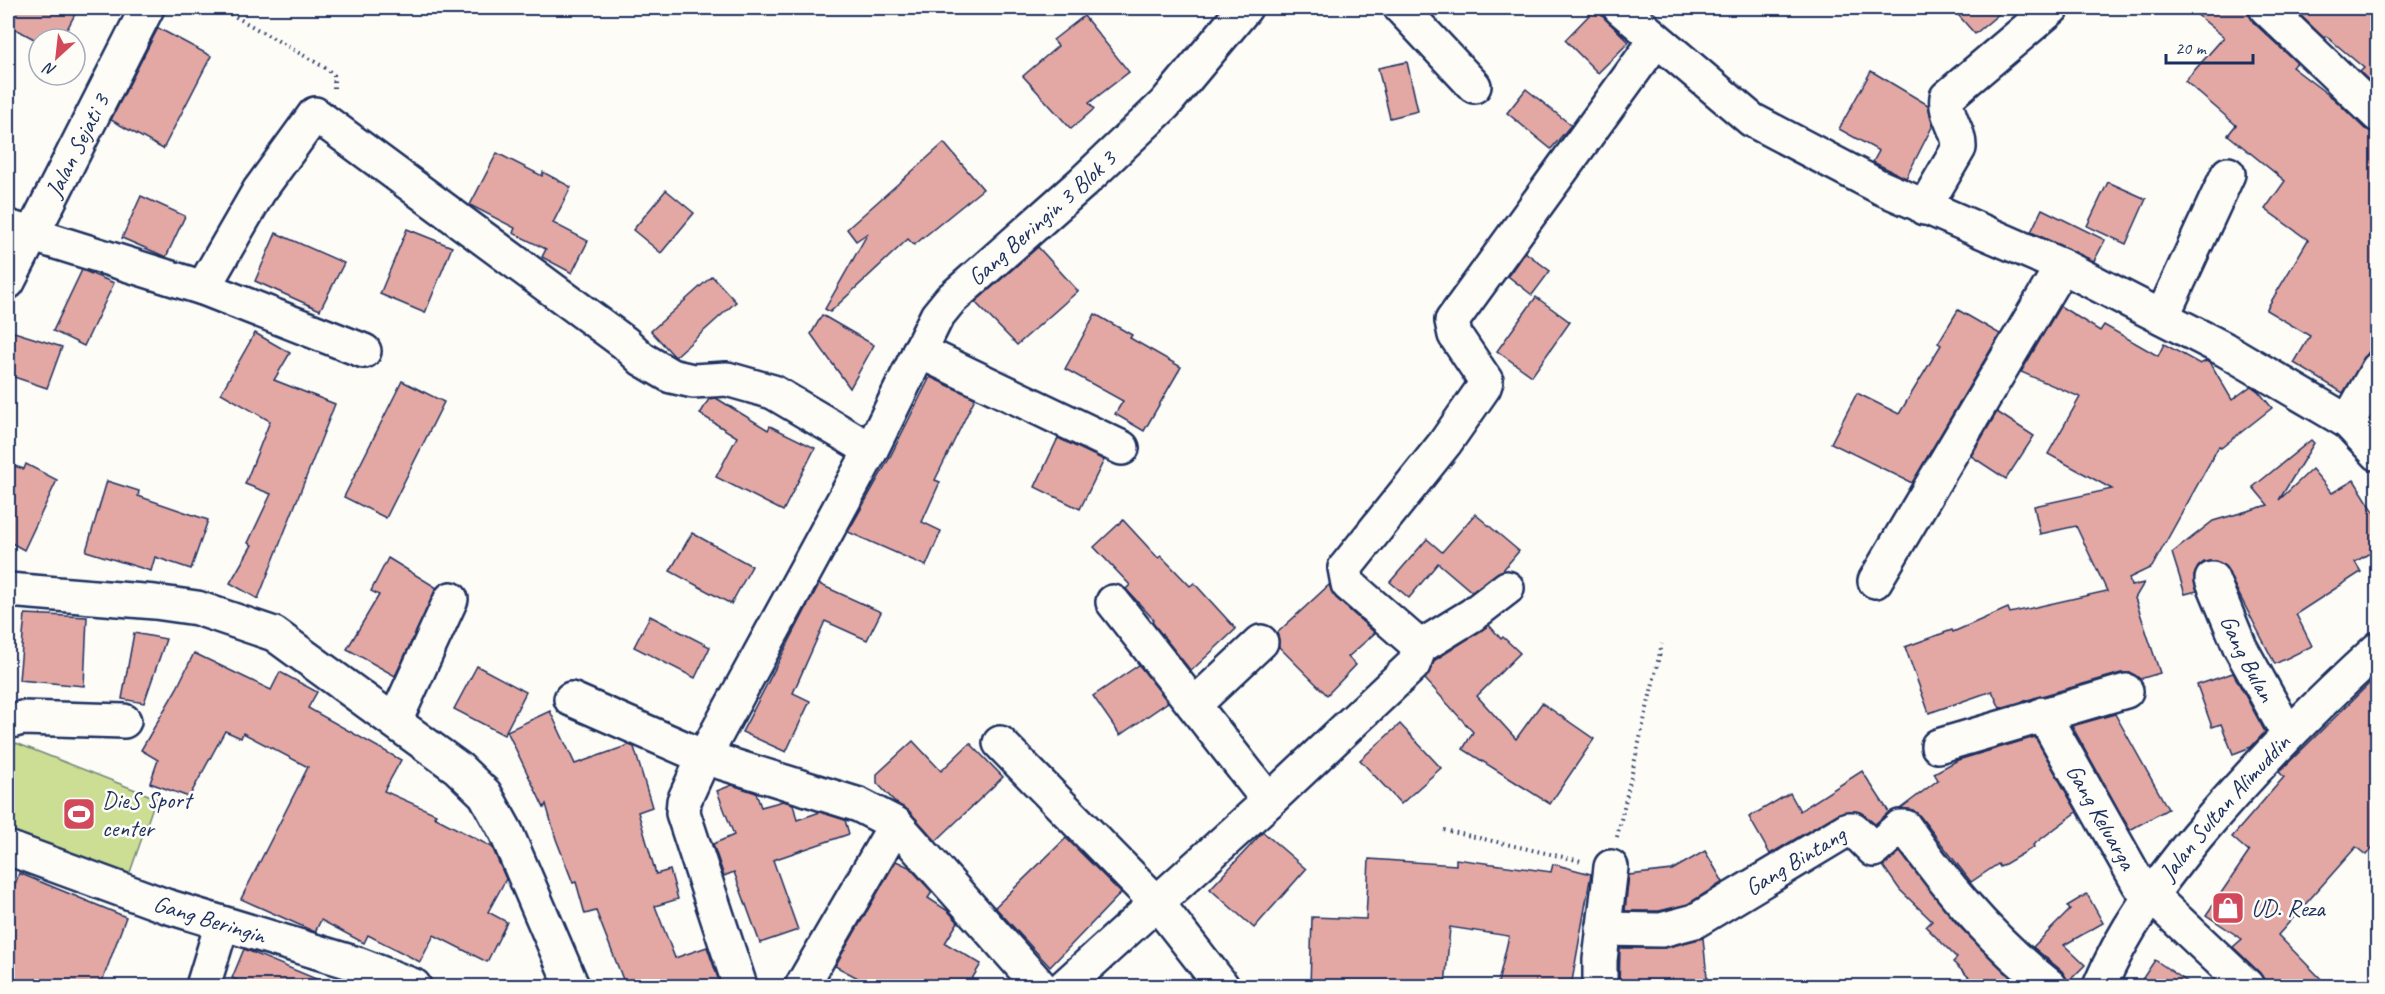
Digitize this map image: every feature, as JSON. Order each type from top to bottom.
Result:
[{"type":"street","name":"Jalan Sejati 3","points":[[8,282],[20,232],[147,8]]},
{"type":"street","name":"Gang Beringin 3 Blok 3","points":[[740,987],[727,940],[683,813],[684,801],[704,757],[871,450],[937,316],[950,300],[1083,183],[1165,104],[1245,8]]},
{"type":"street","points":[[1401,8],[1474,86]]},
{"type":"street","points":[[1620,8],[1752,120],[1805,150],[1924,208],[2062,266],[2224,349],[2348,422],[2378,454]]},
{"type":"street","points":[[1924,208],[1959,148],[1959,141],[1946,107],[1947,97],[2052,8]]},
{"type":"street","points":[[2266,8],[2378,115]]},
{"type":"street","points":[[1420,647],[1348,584],[1345,568],[1445,443],[1484,387],[1486,381],[1455,335],[1452,321],[1656,40]]},
{"type":"street","points":[[203,288],[259,191],[315,114],[572,303],[625,343],[642,359],[671,376],[693,381],[727,380],[773,392],[871,450]]},
{"type":"street","points":[[2162,317],[2228,174]]},
{"type":"street","points":[[20,232],[78,247],[203,288],[364,351]]},
{"type":"street","points":[[1875,581],[2062,266]]},
{"type":"street","points":[[919,351],[1122,448]]},
{"type":"street","points":[[2348,422],[2378,369]]},
{"type":"street","name":"Gang Bulan","points":[[2212,579],[2240,647],[2288,734]]},
{"type":"street","points":[[1065,987],[1269,801],[1413,664],[1420,647],[1472,615],[1507,588]]},
{"type":"street","points":[[8,590],[155,602],[197,608],[274,634],[458,768],[485,794],[506,832],[572,987]]},
{"type":"street","points":[[394,721],[451,599]]},
{"type":"street","points":[[1113,602],[1269,801]]},
{"type":"street","points":[[1194,705],[1261,642]]},
{"type":"street","name":"Jalan Sultan Alimuddin","points":[[2100,987],[2107,969],[2149,896],[2212,818],[2288,734],[2378,649]]},
{"type":"street","points":[[1938,746],[2126,690]]},
{"type":"street","points":[[571,699],[704,757],[859,805],[896,824],[1040,987]]},
{"type":"street","name":"Gang Keluarga","points":[[2043,714],[2139,884],[2247,987]]},
{"type":"street","points":[[8,722],[22,718],[124,721]]},
{"type":"street","points":[[1000,743],[1158,904],[1222,987]]},
{"type":"street","points":[[815,982],[896,824]]},
{"type":"street","name":"Gang Bintang","points":[[1603,929],[1661,930],[1695,921],[1848,830],[1853,829],[1874,850],[1900,826],[1905,827],[1990,932],[2026,968],[2050,987]]},
{"type":"street","name":"Gang Beringin","points":[[8,848],[222,924],[357,964],[399,984]]},
{"type":"street","points":[[1600,987],[1603,929],[1611,867]]},
{"type":"street","points":[[203,987],[222,924]]},
{"type":"path","points":[[220,8],[315,61],[334,75],[334,88],[315,114]]},
{"type":"path","points":[[1444,830],[1611,867],[1662,644]]},
{"type":"green space","name":"DieS Sport center","points":[[16,743],[156,798],[129,875],[8,830],[8,766]]},
{"type":"building","points":[[8,8],[63,8],[75,14],[68,27],[27,27],[27,35],[8,25]]},
{"type":"building","points":[[1952,8],[2006,8],[1975,34]]},
{"type":"building","points":[[2189,8],[2248,8],[2253,22],[2297,63],[2292,67],[2334,99],[2365,129],[2378,133],[2378,337],[2343,393],[2294,363],[2310,336],[2266,310],[2308,240],[2265,209],[2285,181],[2228,135],[2236,125],[2185,81],[2224,37]]},
{"type":"building","points":[[2293,8],[2366,8],[2378,17],[2378,89],[2360,72],[2364,68],[2326,36],[2324,38]]},
{"type":"building","points":[[1595,9],[1629,42],[1598,73],[1565,40]]},
{"type":"building","points":[[1084,16],[1129,72],[1089,103],[1094,109],[1071,129],[1023,76],[1058,46],[1053,40]]},
{"type":"building","points":[[158,28],[211,56],[163,149],[111,120]]},
{"type":"building","points":[[1407,62],[1418,111],[1390,118],[1378,68]]},
{"type":"building","points":[[1871,71],[1928,105],[1933,125],[1906,178],[1873,162],[1879,151],[1839,129]]},
{"type":"building","points":[[1526,89],[1571,125],[1551,149],[1507,113]]},
{"type":"building","points":[[944,143],[983,189],[914,245],[908,239],[830,312],[825,309],[868,233],[856,241],[847,229]]},
{"type":"building","points":[[497,153],[542,176],[543,172],[571,187],[553,223],[588,241],[572,273],[542,257],[546,249],[513,233],[515,228],[470,205]]},
{"type":"building","points":[[2108,182],[2146,199],[2126,244],[2087,226]]},
{"type":"building","points":[[666,190],[694,213],[661,253],[633,230]]},
{"type":"building","points":[[141,196],[185,216],[166,257],[122,238]]},
{"type":"building","points":[[2042,209],[2105,240],[2094,261],[2031,232]]},
{"type":"building","points":[[407,229],[452,247],[425,313],[380,294]]},
{"type":"building","points":[[276,233],[344,263],[320,310],[255,281]]},
{"type":"building","points":[[1038,247],[1078,291],[1017,345],[975,302]]},
{"type":"building","points":[[1525,252],[1550,271],[1532,295],[1508,276]]},
{"type":"building","points":[[82,270],[114,283],[84,346],[53,331]]},
{"type":"building","points":[[712,276],[736,302],[675,357],[651,331]]},
{"type":"building","points":[[1536,297],[1570,322],[1532,376],[1497,351]]},
{"type":"building","points":[[2060,306],[2100,331],[2104,325],[2158,356],[2164,344],[2200,364],[2206,361],[2211,364],[2232,400],[2251,386],[2272,408],[2221,448],[2219,446],[2152,567],[2129,578],[2131,586],[2144,583],[2135,598],[2160,673],[2140,679],[2131,673],[2121,673],[2000,708],[1992,691],[1929,713],[1905,647],[1952,630],[1953,632],[2008,608],[2010,613],[2107,591],[2076,526],[2040,534],[2034,506],[2112,489],[2048,454],[2080,397],[2021,372]]},
{"type":"building","points":[[1958,310],[2000,334],[1912,483],[1831,443],[1857,393],[1899,414],[1941,345],[1938,343]]},
{"type":"building","points":[[1095,314],[1132,335],[1130,338],[1181,367],[1144,431],[1115,414],[1123,401],[1065,369]]},
{"type":"building","points":[[822,315],[874,345],[850,388],[811,334]]},
{"type":"building","points":[[14,332],[62,347],[47,388],[8,375],[8,348]]},
{"type":"building","points":[[255,333],[290,353],[274,380],[335,404],[258,599],[230,583],[252,545],[248,543],[271,494],[245,484],[270,421],[221,393]]},
{"type":"building","points":[[930,377],[975,398],[935,480],[940,482],[922,522],[941,531],[926,566],[848,532],[889,459]]},
{"type":"building","points":[[402,381],[444,402],[386,518],[344,497]]},
{"type":"building","points":[[716,398],[768,430],[770,426],[815,448],[783,511],[716,477],[737,437],[700,414],[709,399]]},
{"type":"building","points":[[1997,412],[2034,436],[2006,479],[1971,456]]},
{"type":"building","points":[[1058,438],[1104,460],[1080,509],[1035,487]]},
{"type":"building","points":[[2311,440],[2314,443],[2279,500],[2312,469],[2332,493],[2354,480],[2378,518],[2378,548],[2355,562],[2361,572],[2296,614],[2312,646],[2275,664],[2224,565],[2215,561],[2204,562],[2198,567],[2194,576],[2197,591],[2185,594],[2172,553],[2213,521],[2268,505],[2253,487]]},
{"type":"building","points":[[8,464],[24,469],[26,464],[57,480],[24,550],[8,541]]},
{"type":"building","points":[[107,481],[139,491],[138,496],[208,520],[191,569],[155,557],[151,571],[86,551]]},
{"type":"building","points":[[1475,514],[1519,551],[1503,570],[1472,592],[1438,563],[1409,598],[1390,582],[1427,539],[1442,552]]},
{"type":"building","points":[[1123,520],[1158,558],[1161,556],[1190,586],[1194,583],[1236,629],[1191,671],[1152,622],[1154,620],[1126,589],[1130,585],[1094,547]]},
{"type":"building","points":[[692,533],[752,566],[731,604],[670,571]]},
{"type":"building","points":[[388,558],[437,588],[395,676],[347,649],[379,595],[371,591]]},
{"type":"building","points":[[819,584],[881,612],[867,640],[825,621],[793,693],[810,701],[786,752],[742,732]]},
{"type":"building","points":[[1329,585],[1336,598],[1375,633],[1348,657],[1356,665],[1327,695],[1279,647],[1277,633]]},
{"type":"building","points":[[25,614],[87,617],[84,686],[19,680]]},
{"type":"building","points":[[650,616],[710,647],[695,678],[634,647]]},
{"type":"building","points":[[1489,625],[1501,639],[1503,637],[1520,653],[1477,696],[1516,739],[1542,703],[1594,739],[1550,804],[1463,749],[1473,732],[1425,679],[1435,660]]},
{"type":"building","points":[[134,633],[166,639],[144,703],[122,699]]},
{"type":"building","points":[[194,653],[271,690],[280,672],[317,692],[308,708],[401,760],[384,791],[436,814],[434,817],[492,847],[506,879],[488,912],[507,922],[487,962],[434,935],[420,962],[368,935],[364,943],[321,920],[315,932],[241,899],[308,767],[243,733],[241,738],[225,731],[189,797],[150,783],[158,760],[141,750],[177,688]]},
{"type":"building","points":[[1139,665],[1168,702],[1120,735],[1093,696]]},
{"type":"building","points":[[477,666],[526,692],[504,735],[454,709]]},
{"type":"building","points":[[2233,673],[2265,732],[2251,747],[2233,754],[2221,724],[2212,727],[2197,685]]},
{"type":"building","points":[[2378,675],[2378,841],[2366,855],[2356,847],[2278,935],[2329,987],[2265,987],[2260,973],[2233,947],[2242,939],[2206,915],[2249,852],[2232,837],[2284,777],[2279,772]]},
{"type":"building","points":[[550,711],[575,764],[629,745],[634,747],[652,807],[638,812],[656,874],[670,870],[678,899],[655,906],[675,958],[707,947],[719,981],[702,987],[626,987],[596,911],[585,914],[576,882],[573,883],[556,839],[546,804],[544,808],[507,731]]},
{"type":"building","points":[[2115,714],[2168,809],[2130,830],[2072,726]]},
{"type":"building","points":[[1400,724],[1441,768],[1401,804],[1360,760]]},
{"type":"building","points":[[2035,737],[2077,812],[2033,845],[2034,847],[2000,867],[1998,864],[1971,882],[1920,816],[1913,810],[1901,808],[1938,780],[1934,773],[1958,760]]},
{"type":"building","points":[[913,741],[941,771],[970,743],[1003,777],[936,841],[910,812],[895,802],[877,783],[877,774]]},
{"type":"building","points":[[1862,771],[1889,812],[1875,824],[1860,812],[1839,813],[1770,854],[1749,817],[1790,793],[1800,811]]},
{"type":"building","points":[[732,785],[756,793],[761,807],[783,801],[793,804],[797,820],[820,812],[845,820],[849,834],[773,860],[798,930],[760,943],[734,872],[724,876],[713,844],[734,835],[717,791]]},
{"type":"building","points":[[1263,832],[1306,869],[1254,928],[1210,889]]},
{"type":"building","points":[[1066,838],[1121,893],[1050,967],[995,907]]},
{"type":"building","points":[[1705,851],[1723,882],[1688,904],[1659,911],[1625,911],[1629,875],[1672,870]]},
{"type":"building","points":[[1900,852],[1957,924],[2010,977],[2001,987],[1979,987],[1953,962],[1957,958],[1926,927],[1932,921],[1900,890],[1883,866]]},
{"type":"building","points":[[1369,859],[1456,865],[1456,859],[1551,872],[1553,864],[1591,874],[1571,987],[1497,987],[1509,936],[1450,927],[1445,987],[1310,987],[1312,917],[1366,919]]},
{"type":"building","points":[[896,861],[909,867],[932,892],[928,898],[948,911],[958,922],[945,943],[981,964],[967,987],[875,987],[835,966]]},
{"type":"building","points":[[19,873],[126,917],[100,987],[8,987],[8,905]]},
{"type":"building","points":[[2087,894],[2103,923],[2064,945],[2085,965],[2068,982],[2062,971],[2033,947],[2070,910],[2067,906]]},
{"type":"building","points":[[1703,938],[1708,987],[1619,987],[1620,948],[1665,948]]},
{"type":"building","points":[[244,949],[333,987],[252,987],[232,978]]},
{"type":"building","points":[[2155,960],[2195,987],[2137,987]]},
{"type":"place","name":"DieS Sport center","points":[[79,814]]},
{"type":"place","name":"UD. Reza","points":[[2228,908]]}]
